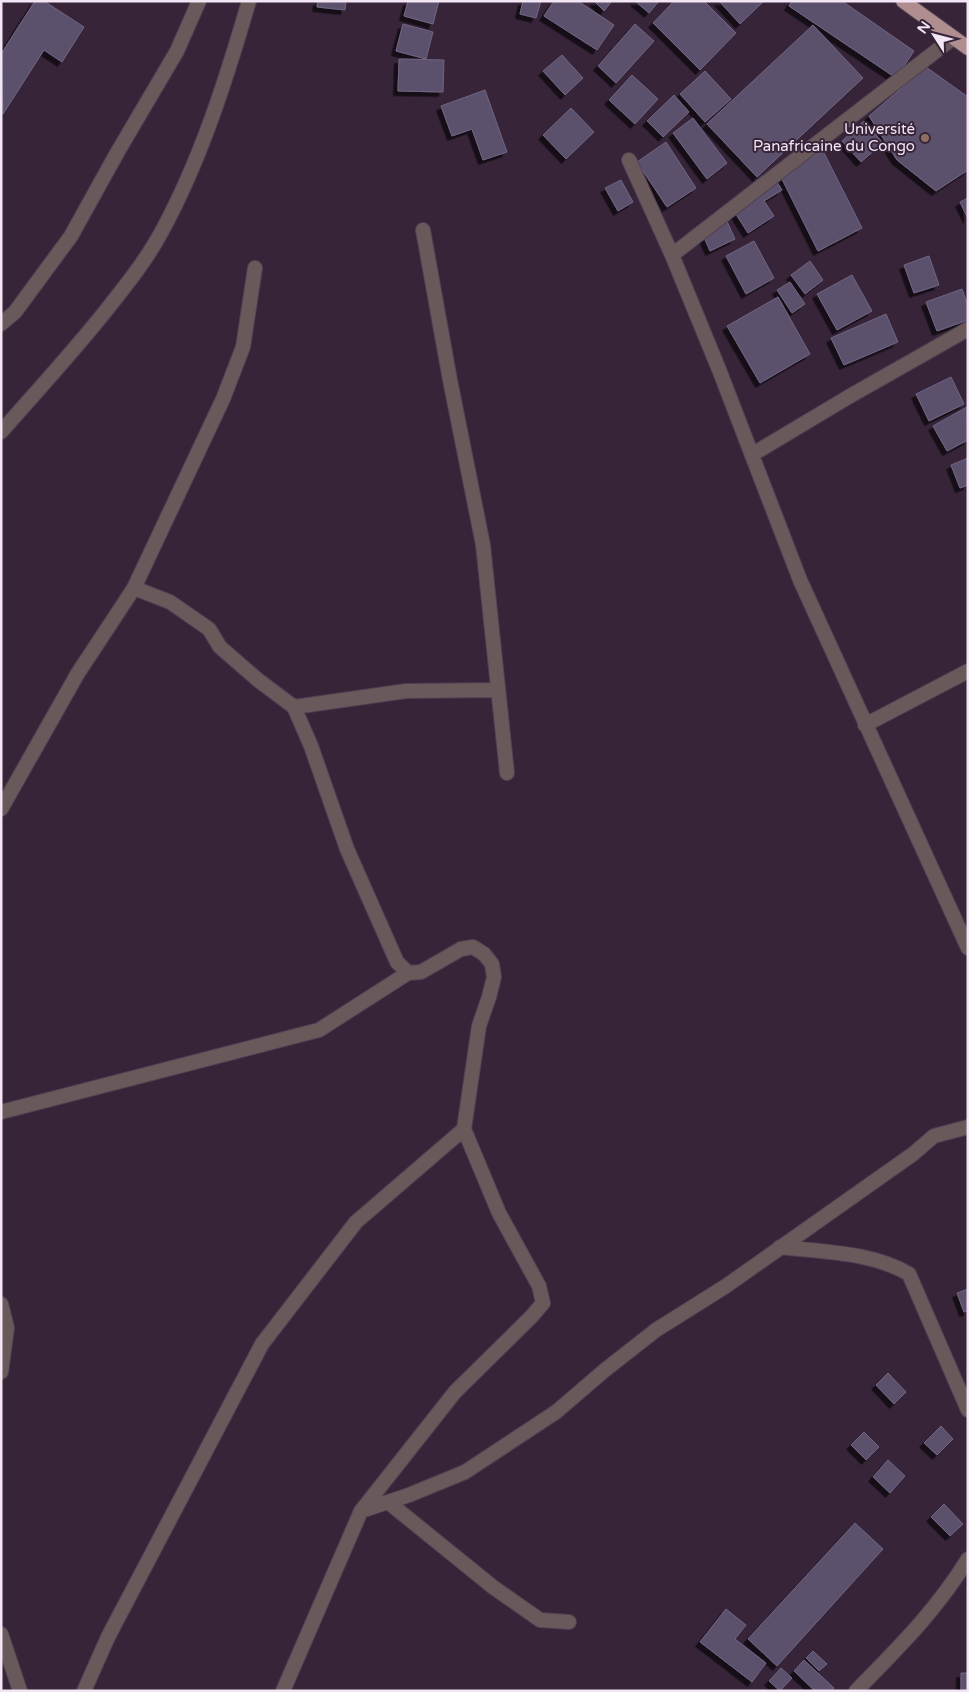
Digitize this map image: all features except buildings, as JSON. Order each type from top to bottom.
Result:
[{"type":"highway","points":[[903,1],[968,48]]},
{"type":"street","points":[[1,324],[15,312],[71,236],[177,51],[199,1]]},
{"type":"street","points":[[1,432],[78,346],[134,276],[162,232],[198,154],[227,76],[249,1]]},
{"type":"street","points":[[672,254],[953,38]]},
{"type":"street","points":[[629,160],[672,254],[753,454],[800,580],[968,948]]},
{"type":"street","points":[[423,230],[450,380],[483,545],[507,773]]},
{"type":"street","points":[[1,809],[78,672],[134,588],[224,399],[243,347],[255,268]]},
{"type":"street","points":[[753,454],[968,329]]},
{"type":"street","points":[[134,588],[170,602],[209,629],[220,647],[258,680],[294,707],[347,849],[398,962],[408,973]]},
{"type":"street","points":[[865,725],[968,671]]},
{"type":"street","points":[[294,707],[406,691],[498,690]]},
{"type":"street","points":[[1,1112],[319,1030],[408,973],[421,972],[461,949],[473,947],[484,954],[492,964],[494,976],[479,1026],[464,1129],[499,1213],[539,1286],[543,1303],[455,1392],[361,1511],[283,1691]]},
{"type":"street","points":[[361,1511],[409,1495],[465,1472],[556,1412],[656,1330],[726,1286],[913,1154],[934,1136],[968,1127]]},
{"type":"street","points":[[84,1691],[108,1637],[262,1344],[356,1222],[464,1129]]},
{"type":"street","points":[[780,1247],[868,1258],[897,1266],[909,1274],[968,1410]]},
{"type":"street","points":[[1,1304],[7,1328],[1,1372]]},
{"type":"street","points":[[388,1502],[493,1587],[540,1620],[569,1622]]},
{"type":"street","points":[[856,1691],[925,1620],[951,1588],[968,1559]]},
{"type":"street","points":[[1,1634],[20,1691]]},
{"type":"place","name":"Université Panafricaine du Congo","points":[[925,138]]}]
